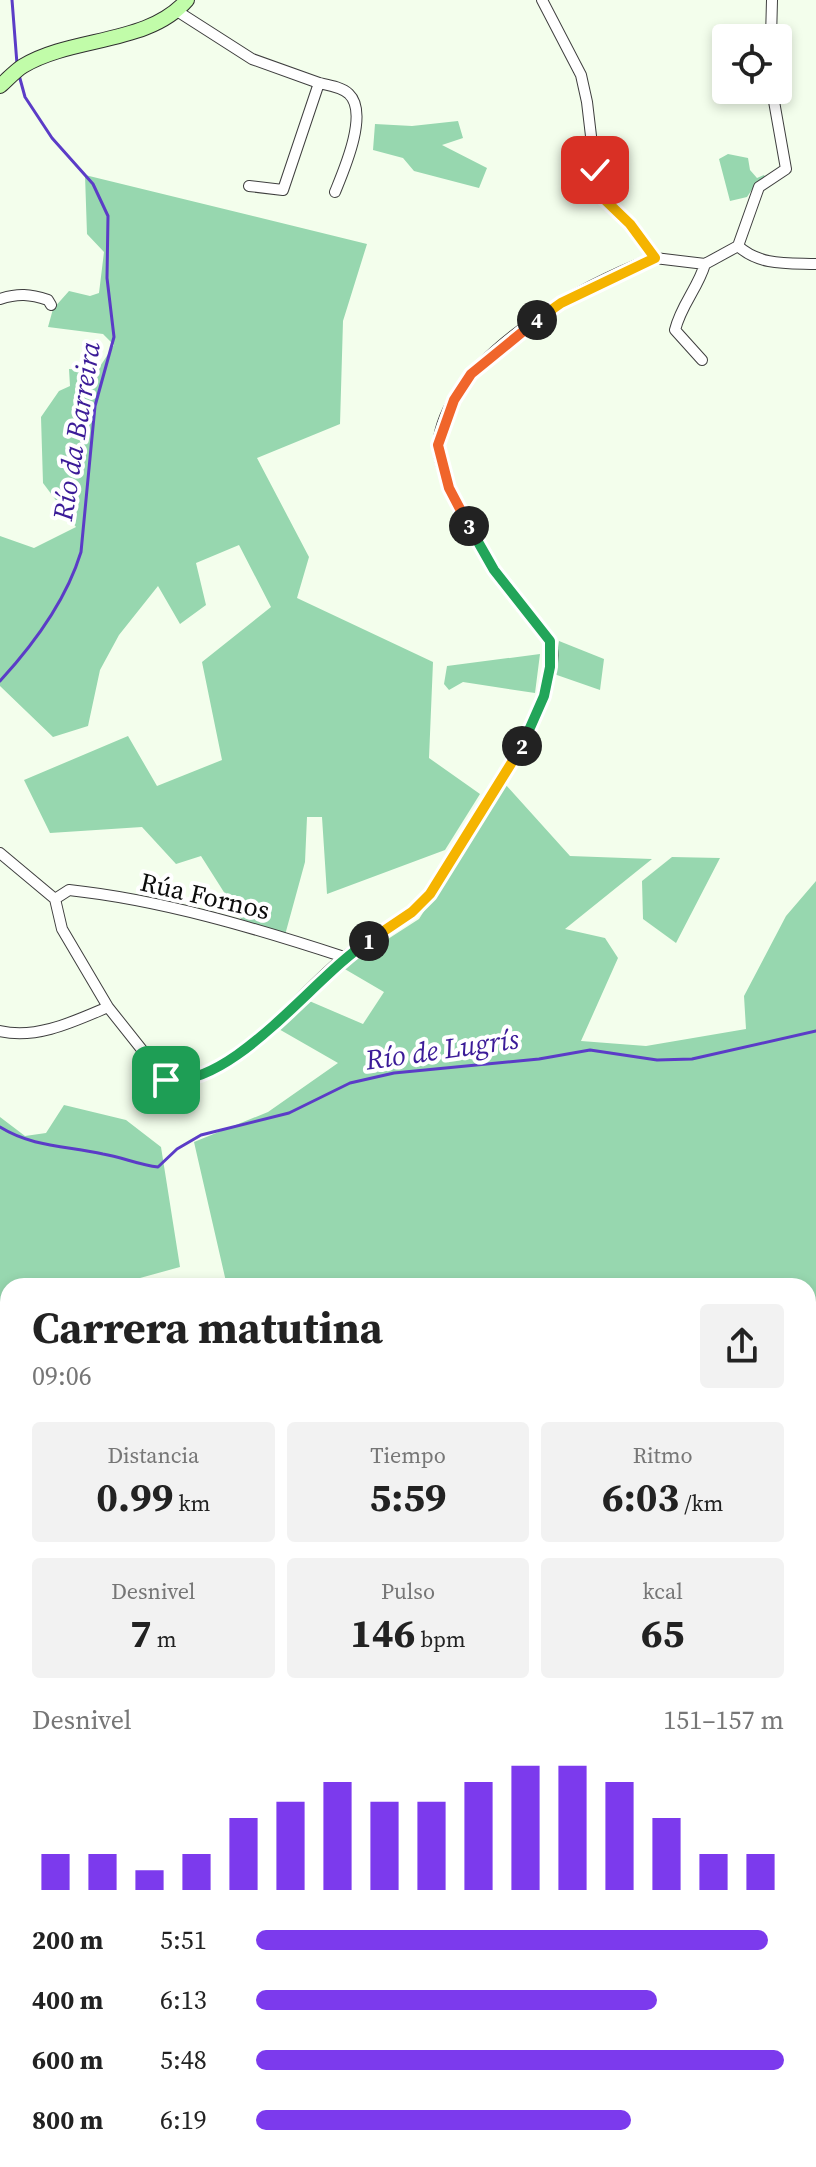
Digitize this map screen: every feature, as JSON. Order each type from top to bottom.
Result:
[{"type":"main road","points":[[0,86],[22,66],[160,22],[182,6]]},
{"type":"street","points":[[542,0],[581,75],[595,170],[604,199],[630,224],[655,258]]},
{"type":"street","points":[[771,24],[772,0]]},
{"type":"street","points":[[182,6],[252,59],[346,90],[353,97],[357,112],[349,159],[335,192]]},
{"type":"street","points":[[249,186],[283,190],[319,83]]},
{"type":"street","points":[[0,853],[55,899],[62,929],[108,1007],[166,1080],[178,1081],[211,1070],[267,1034],[344,957],[412,912],[430,894],[523,744],[544,696],[550,667],[550,641],[494,570],[449,488],[438,445],[454,400],[471,374],[561,303],[655,258],[705,264],[738,246],[759,187],[786,169],[774,104]]},
{"type":"street","points":[[738,246],[749,256],[767,262],[816,264]]},
{"type":"street","points":[[702,360],[675,330],[687,297],[698,286],[705,264]]},
{"type":"street","points":[[0,299],[18,294],[33,295],[48,300],[51,305]]},
{"type":"street","name":"Rúa Fornos","points":[[55,899],[69,890],[133,901],[247,927],[344,957]]},
{"type":"street","points":[[0,1031],[32,1033],[71,1023],[108,1007]]},
{"type":"green space","points":[[458,121],[463,138],[442,145],[487,168],[479,188],[414,171],[403,158],[373,150],[375,124],[412,126]]},
{"type":"green space","points":[[728,154],[748,158],[750,170],[757,178],[764,175],[766,178],[757,182],[747,197],[730,201],[719,159]]},
{"type":"green space","points":[[85,175],[367,244],[343,321],[340,424],[257,458],[309,557],[297,598],[433,662],[429,758],[480,794],[445,850],[327,894],[322,817],[307,817],[305,862],[285,935],[241,919],[201,856],[176,864],[142,827],[50,833],[24,780],[128,736],[157,786],[222,760],[202,662],[271,607],[239,545],[196,563],[206,605],[180,624],[158,586],[119,635],[100,670],[88,726],[53,737],[0,686],[0,536],[34,548],[76,527],[43,483],[41,417],[59,391],[70,386],[69,369],[97,371],[114,345],[103,334],[48,327],[53,309],[69,291],[90,296],[99,293],[104,252],[87,234]]},
{"type":"green space","points":[[559,641],[604,659],[600,690],[554,674]]},
{"type":"green space","points":[[540,654],[535,693],[463,682],[449,690],[444,684],[447,666]]},
{"type":"green space","points":[[505,784],[570,856],[652,859],[565,929],[605,938],[618,958],[581,1041],[646,1046],[746,1029],[744,996],[786,916],[816,881],[816,1278],[225,1278],[194,1142],[268,1112],[338,1063],[277,1028],[307,1000],[363,1024],[384,992],[343,968],[419,919]]},
{"type":"green space","points":[[672,857],[720,858],[676,943],[643,919],[642,881]]},
{"type":"green space","points":[[64,1105],[126,1120],[161,1147],[180,1267],[140,1278],[0,1278],[0,1117],[25,1136],[46,1133]]},
{"type":"waterway","name":"Río da Barreira","points":[[12,0],[17,64]]},
{"type":"waterway","name":"Río da Barreira","points":[[0,681],[48,621],[67,588],[81,552],[95,406],[114,337],[107,278],[108,216],[93,184],[52,138],[25,97],[19,75]]},
{"type":"waterway","name":"Río de Lugrís","points":[[0,1127],[25,1139],[158,1167],[177,1149],[201,1135],[289,1113],[350,1083],[394,1073],[539,1059],[590,1050],[657,1060],[692,1059],[816,1031]]},
{"type":"route","points":[[166,1080],[178,1081],[211,1070],[267,1034],[344,957],[412,912],[430,894],[523,744],[544,696],[550,667],[550,641],[494,570],[481,548],[449,488],[438,445],[454,400],[471,374],[561,303],[655,258],[630,224],[604,199],[595,170]]}]
